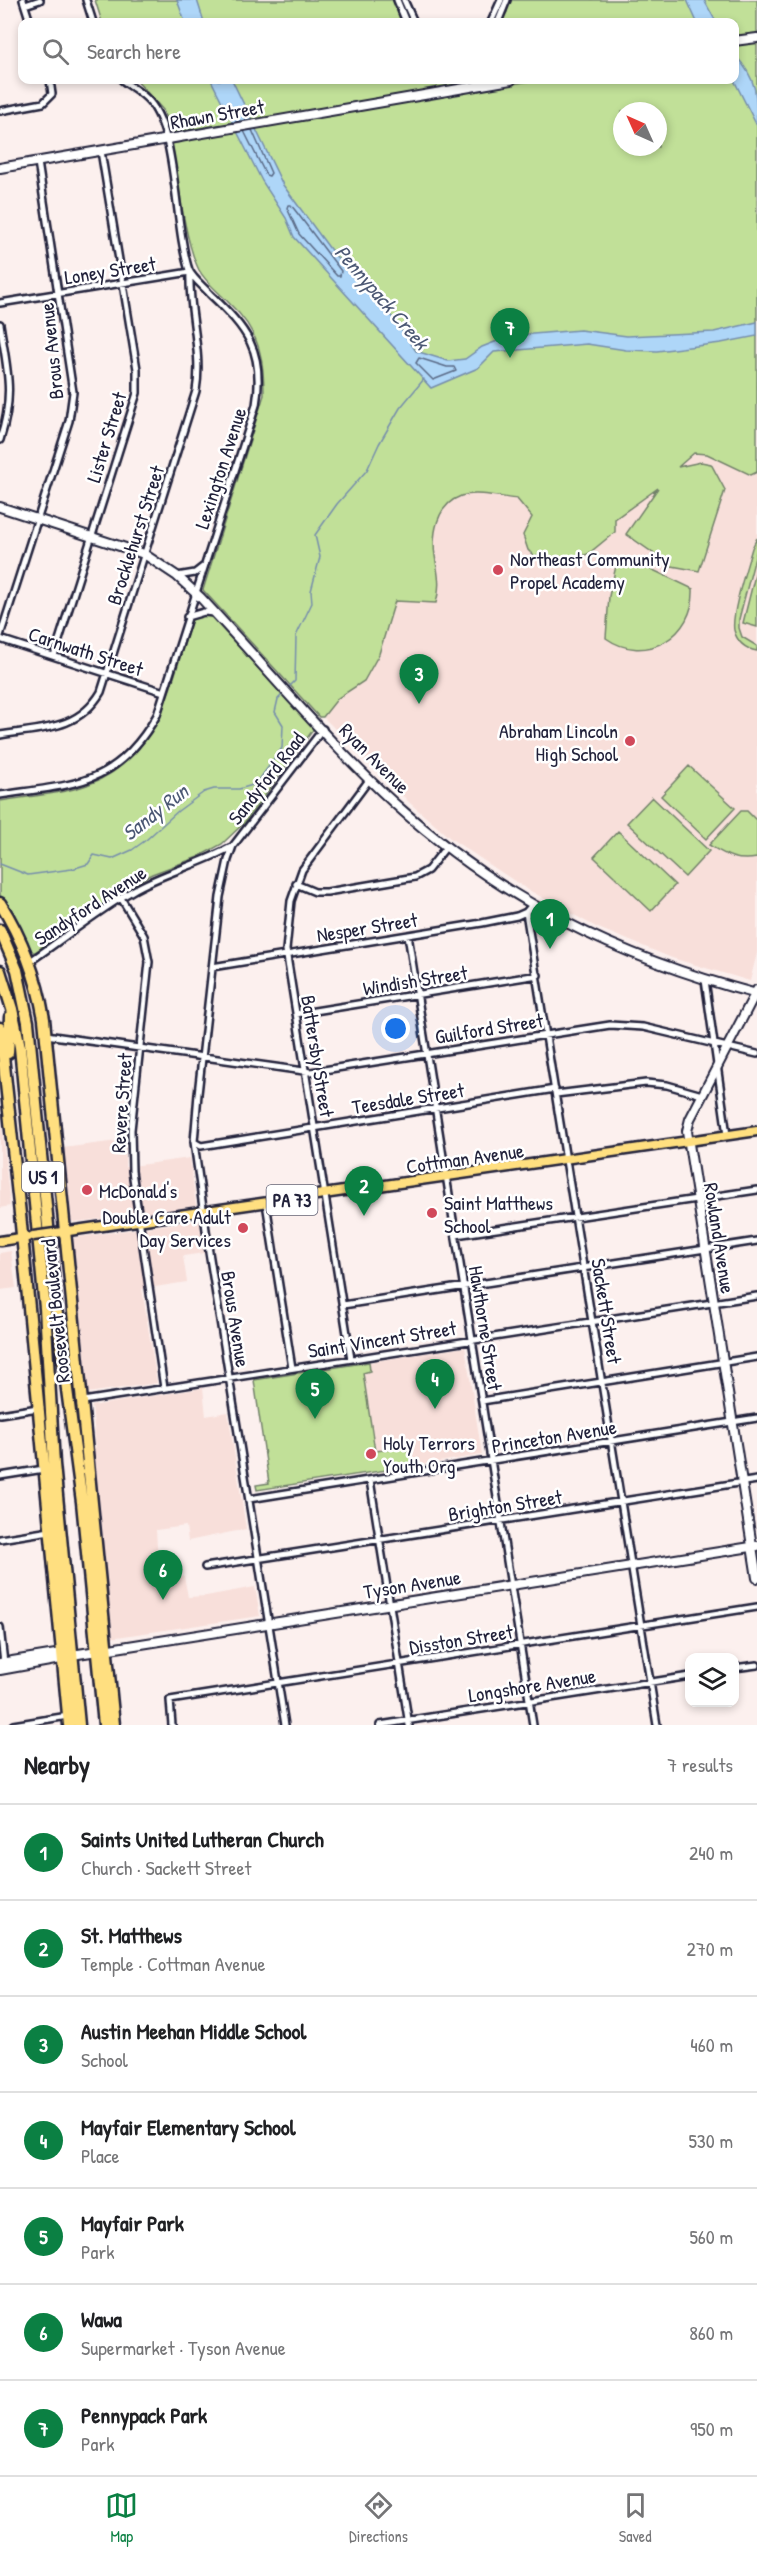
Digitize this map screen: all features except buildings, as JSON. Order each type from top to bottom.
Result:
[{"type":"highway","name":"Roosevelt Boulevard","points":[[0,903],[29,962],[42,1005],[46,1035],[60,1232],[83,1401],[102,1650],[104,1725]]},
{"type":"highway","name":"Roosevelt Boulevard","points":[[0,930],[16,970],[26,1009],[56,1307],[114,1725]]},
{"type":"highway","name":"Roosevelt Boulevard","points":[[0,971],[9,996],[20,1047],[43,1282],[54,1464],[67,1596],[68,1721]]},
{"type":"highway","points":[[7,1076],[9,996]]},
{"type":"highway","name":"Roosevelt Boulevard","points":[[0,1028],[27,1237],[38,1408],[50,1531],[66,1656],[79,1725]]},
{"type":"highway","points":[[73,1428],[78,1369]]},
{"type":"highway","points":[[50,1531],[67,1596]]},
{"type":"main road","name":"Cottman Avenue","points":[[0,1241],[757,1131]]},
{"type":"street","points":[[29,18],[24,3],[40,0]]},
{"type":"street","points":[[86,0],[92,18]]},
{"type":"street","points":[[397,0],[404,18]]},
{"type":"street","points":[[404,0],[412,18]]},
{"type":"street","points":[[493,18],[501,0]]},
{"type":"street","points":[[500,18],[507,0]]},
{"type":"street","points":[[739,40],[755,38]]},
{"type":"street","points":[[0,109],[38,104],[48,100],[52,94],[51,84]]},
{"type":"street","points":[[127,84],[151,103],[159,116],[166,140],[190,272]]},
{"type":"street","name":"Rhawn Street","points":[[0,168],[289,118],[461,84]]},
{"type":"street","name":"Lister Street","points":[[54,656],[137,393],[137,369],[101,150]]},
{"type":"street","name":"Brous Avenue","points":[[0,637],[72,403],[73,379],[38,162]]},
{"type":"street","name":"Loney Street","points":[[0,303],[190,272]]},
{"type":"street","name":"Brocklehurst Street","points":[[0,735],[60,725],[79,718],[96,701],[107,674],[196,391],[199,360],[189,297],[190,272]]},
{"type":"street","name":"Lexington Avenue","points":[[0,795],[77,784],[109,771],[122,761],[146,734],[157,715],[256,405],[259,378],[251,344],[242,326],[190,272]]},
{"type":"street","points":[[0,324],[10,397],[9,412],[0,440]]},
{"type":"street","name":"Ryan Avenue","points":[[0,507],[144,554],[177,576],[196,592],[369,780],[446,847],[532,905],[637,956],[705,980],[756,992]]},
{"type":"street","points":[[177,576],[195,573],[205,565]]},
{"type":"street","points":[[187,617],[204,612],[215,613]]},
{"type":"street","name":"Carnwath Street","points":[[0,637],[164,692]]},
{"type":"street","name":"Sandyford Road","points":[[233,846],[323,729]]},
{"type":"street","name":"Battersby Street","points":[[351,1359],[287,955],[288,919],[296,884],[307,862],[369,780]]},
{"type":"street","name":"Brous Avenue","points":[[233,846],[220,897],[194,1142],[285,1725]]},
{"type":"street","name":"Sandyford Avenue","points":[[29,962],[121,898],[144,885],[198,864],[233,846]]},
{"type":"street","points":[[296,884],[315,892],[327,892],[415,878],[428,870],[446,847]]},
{"type":"street","name":"Revere Street","points":[[121,898],[144,936],[149,962],[131,1130],[132,1171],[164,1388]]},
{"type":"street","points":[[526,912],[532,905]]},
{"type":"street","name":"Nesper Street","points":[[212,967],[517,916],[526,912]]},
{"type":"street","name":"Sackett Street","points":[[526,912],[538,975],[657,1725]]},
{"type":"street","name":"Hawthorne Street","points":[[408,935],[533,1725]]},
{"type":"street","name":"Windish Street","points":[[296,1014],[538,975]]},
{"type":"street","points":[[705,980],[727,1135]]},
{"type":"street","name":"Rowland Avenue","points":[[756,992],[690,1119],[687,1141],[754,1546],[757,1578]]},
{"type":"street","name":"Guilford Street","points":[[46,1035],[305,1071],[610,1025],[643,1027],[757,1054]]},
{"type":"street","name":"Teesdale Street","points":[[194,1142],[201,1146],[436,1108],[646,1083],[666,1085],[702,1095]]},
{"type":"street","points":[[456,1235],[757,1190]]},
{"type":"street","points":[[266,1203],[292,1368]]},
{"type":"street","points":[[343,1305],[757,1241]]},
{"type":"street","name":"Saint Vincent Street","points":[[83,1401],[757,1296]]},
{"type":"street","points":[[482,1401],[757,1357]]},
{"type":"street","points":[[0,1414],[38,1408]]},
{"type":"street","name":"Princeton Avenue","points":[[249,1499],[757,1418]]},
{"type":"street","points":[[0,1476],[44,1469]]},
{"type":"street","points":[[370,1480],[409,1723]]},
{"type":"street","name":"Brighton Street","points":[[205,1568],[757,1480]]},
{"type":"street","points":[[0,1539],[50,1531]]},
{"type":"street","name":"Tyson Avenue","points":[[1,1665],[754,1546]]},
{"type":"street","name":"Disston Street","points":[[172,1725],[170,1700],[757,1607]]},
{"type":"street","points":[[0,1627],[1,1665]]},
{"type":"street","points":[[739,1667],[757,1665]]},
{"type":"street","name":"Longshore Avenue","points":[[380,1725],[409,1723],[529,1701],[685,1677]]},
{"type":"street","points":[[13,1725],[68,1721]]},
{"type":"shaded area","name":"Abraham Lincoln High School","points":[[757,432],[757,953],[750,981],[672,958],[596,927],[525,888],[450,838],[411,804],[323,717],[337,698],[379,654],[429,484],[618,513],[708,433]]},
{"type":"shaded area","points":[[0,1111],[10,1206],[0,1208]]},
{"type":"shaded area","points":[[125,1140],[125,1167],[190,1158],[196,1206],[129,1216],[74,1222],[70,1220],[63,1148]]},
{"type":"shaded area","points":[[199,1220],[204,1253],[183,1256],[187,1282],[142,1289],[157,1383],[87,1393],[72,1238]]},
{"type":"shaded area","points":[[11,1251],[16,1288],[0,1290],[0,1253]]},
{"type":"shaded area","points":[[465,1347],[482,1455],[413,1466],[411,1458],[375,1452],[363,1372],[370,1371],[369,1362]]},
{"type":"shaded area","points":[[203,1388],[206,1416],[228,1412],[246,1529],[188,1541],[186,1526],[156,1530],[159,1578],[163,1580],[184,1576],[188,1597],[255,1587],[260,1616],[110,1638],[91,1448],[96,1447],[92,1406]]},
{"type":"green space","points":[[95,0],[394,0],[401,18],[101,18]]},
{"type":"green space","points":[[509,0],[757,0],[757,472],[751,475],[707,454],[694,453],[678,467],[701,462],[711,464],[725,490],[699,571],[672,566],[626,534],[658,488],[615,519],[615,532],[588,554],[574,558],[534,556],[528,550],[523,535],[532,517],[517,499],[474,494],[461,496],[446,506],[435,530],[434,548],[439,585],[436,603],[395,601],[379,654],[364,681],[338,698],[323,717],[319,717],[203,590],[264,395],[263,369],[258,345],[248,324],[209,284],[199,270],[189,242],[182,208],[172,144],[221,133],[219,125],[171,134],[163,110],[140,84],[455,84],[289,114],[290,122],[513,84],[739,84],[739,18],[503,18],[507,12]]},
{"type":"green space","points":[[757,538],[757,550],[739,619],[739,628],[742,637],[757,646],[757,651],[749,649],[740,641],[735,634],[734,623],[743,578]]},
{"type":"green space","points":[[622,562],[653,570],[693,589],[686,620],[677,633],[665,642],[636,649],[621,646],[606,638],[609,596],[616,566]]},
{"type":"green space","points":[[757,567],[757,627],[743,623]]},
{"type":"green space","points":[[197,615],[211,617],[313,727],[313,730],[244,823],[222,844],[198,857],[152,874],[128,886],[35,952],[30,952],[0,896],[0,801],[55,793],[87,785],[111,773],[130,758],[146,739],[158,718],[191,621]]},
{"type":"green space","points":[[689,766],[735,808],[706,839],[661,796]]},
{"type":"green space","points":[[652,797],[709,851],[685,877],[627,823]]},
{"type":"green space","points":[[741,811],[747,811],[757,821],[757,858],[737,858],[726,855],[709,845]]},
{"type":"green space","points":[[618,831],[675,885],[651,911],[594,857]]},
{"type":"green space","points":[[369,1362],[370,1371],[363,1373],[375,1451],[403,1448],[409,1452],[413,1466],[257,1490],[256,1485],[269,1483],[254,1380]]},
{"type":"water","points":[[177,0],[197,0],[203,18],[184,18]]},
{"type":"water","points":[[687,0],[704,0],[714,18],[695,18]]},
{"type":"water","points":[[739,60],[752,80],[757,105],[757,126],[736,84],[739,84]]},
{"type":"water","points":[[213,84],[234,84],[283,185],[330,249],[360,285],[393,318],[416,351],[448,361],[465,359],[482,347],[510,336],[580,330],[627,336],[714,332],[757,322],[757,336],[657,351],[626,350],[587,344],[494,352],[478,368],[431,388],[294,237],[286,218],[262,181]]},
{"type":"waterway","name":"Sandy Run","points":[[287,689],[295,681],[296,636],[312,603],[311,591],[320,557],[315,535],[337,504],[367,470],[400,408],[424,379]]},
{"type":"waterway","name":"Sandy Run","points":[[0,864],[28,875],[72,869],[88,864],[94,855],[112,859],[132,850],[146,840],[178,811],[204,792],[214,789],[239,789],[256,784],[282,748],[283,725],[275,712],[278,699],[284,693]]},
{"type":"place","name":"Pennypack Park","points":[[510,358]]},
{"type":"place","name":"Northeast Community Propel Academy","points":[[498,570]]},
{"type":"place","name":"Austin Meehan Middle School","points":[[419,704]]},
{"type":"place","name":"Abraham Lincoln High School","points":[[630,741]]},
{"type":"place","name":"Saints United Lutheran Church","points":[[550,949]]},
{"type":"place","name":"McDonald's","points":[[87,1190]]},
{"type":"place","name":"Saint Matthews School","points":[[432,1213]]},
{"type":"place","name":"St. Matthews","points":[[364,1216]]},
{"type":"place","name":"Double Care Adult Day Services","points":[[243,1228]]},
{"type":"place","name":"Mayfair Elementary School","points":[[435,1409]]},
{"type":"place","name":"Mayfair Park","points":[[315,1419]]},
{"type":"place","name":"Holy Terrors Youth Org","points":[[371,1454]]},
{"type":"place","name":"Wawa","points":[[163,1600]]},
{"type":"water label","name":"Pennypack Creek","points":[[382,297]]}]
